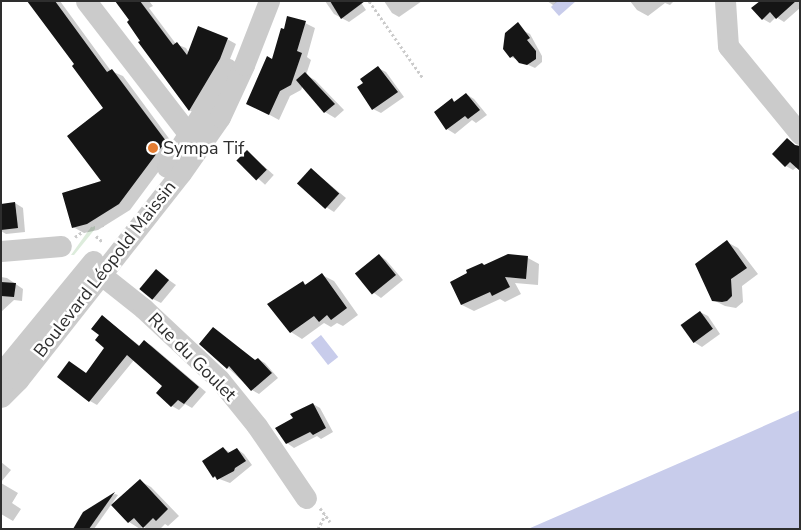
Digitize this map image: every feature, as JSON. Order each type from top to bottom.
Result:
[{"type":"street","points":[[86,1],[194,141]]},
{"type":"street","name":"Boulevard Léopold Maissin","points":[[194,141],[223,80],[253,1]]},
{"type":"street","name":"Boulevard Léopold Maissin","points":[[1,397],[18,380],[170,164],[220,117],[244,65],[269,1]]},
{"type":"street","points":[[725,1],[728,46],[800,134]]},
{"type":"street","points":[[1,251],[61,246]]},
{"type":"street","name":"Boulevard Léopold Maissin","points":[[1,373],[95,270]]},
{"type":"street","name":"Rue du Goulet","points":[[95,270],[143,308],[219,379],[257,426],[306,498]]},
{"type":"path","points":[[369,1],[423,78]]},
{"type":"path","points":[[318,529],[325,514],[330,522]]},
{"type":"green space","points":[[95,226],[95,229],[74,255],[71,255],[91,227]]},
{"type":"water","points":[[557,1],[576,1],[559,16],[551,7]]},
{"type":"water","points":[[321,335],[338,357],[328,365],[311,343]]},
{"type":"water","points":[[800,410],[800,529],[528,529],[721,445]]},
{"type":"building","points":[[27,1],[55,1],[107,72],[112,69],[166,141],[119,204],[87,224],[72,228],[62,193],[101,181],[67,136],[103,108],[72,66],[74,64]]},
{"type":"building","points":[[115,1],[140,1],[173,45],[177,42],[187,55],[198,26],[228,38],[220,59],[189,111],[138,42],[140,41],[127,22],[129,20]]},
{"type":"building","points":[[330,1],[365,1],[341,19]]},
{"type":"building","points":[[760,1],[796,1],[776,19],[770,12],[762,20],[751,8]]},
{"type":"building","points":[[287,16],[306,21],[297,51],[302,53],[291,85],[280,91],[269,115],[246,104],[267,56],[272,59],[281,28],[284,29]]},
{"type":"building","points":[[518,22],[530,38],[527,40],[536,51],[536,59],[527,65],[519,63],[513,56],[510,58],[503,49],[505,33]]},
{"type":"building","points":[[378,66],[398,92],[372,110],[357,87],[363,83],[360,79]]},
{"type":"building","points":[[305,72],[335,104],[324,113],[296,80]]},
{"type":"building","points":[[466,93],[480,110],[468,119],[465,116],[446,130],[434,112],[452,98],[454,102]]},
{"type":"building","points":[[787,138],[795,145],[800,146],[800,171],[790,162],[785,167],[772,154]]},
{"type":"building","points":[[247,150],[267,170],[256,180],[236,161]]},
{"type":"building","points":[[311,168],[339,193],[325,209],[297,184]]},
{"type":"building","points":[[15,202],[18,228],[1,230],[1,204]]},
{"type":"building","points":[[727,240],[747,268],[731,279],[732,296],[727,301],[712,301],[695,264]]},
{"type":"building","points":[[379,254],[396,275],[372,294],[355,274]]},
{"type":"building","points":[[508,254],[528,256],[526,279],[505,277],[510,287],[492,296],[490,292],[461,305],[450,282],[467,273],[466,270],[482,263],[484,265]]},
{"type":"building","points":[[156,269],[169,280],[152,300],[139,289]]},
{"type":"building","points":[[322,273],[347,308],[331,320],[327,315],[319,322],[314,316],[290,333],[267,304],[303,281],[305,285]]},
{"type":"building","points":[[1,282],[16,283],[14,297],[1,296]]},
{"type":"building","points":[[700,311],[713,329],[694,343],[681,325]]},
{"type":"building","points":[[102,315],[139,346],[144,340],[199,387],[184,404],[178,400],[171,407],[156,393],[162,386],[127,355],[89,402],[57,377],[69,361],[86,373],[104,348],[95,340],[99,335],[91,329]]},
{"type":"building","points":[[213,327],[255,360],[258,358],[272,373],[251,391],[229,366],[227,369],[199,344]]},
{"type":"building","points":[[313,403],[326,428],[313,435],[310,432],[286,444],[275,428],[293,418],[290,414]]},
{"type":"building","points":[[223,447],[228,453],[237,448],[246,461],[235,468],[234,471],[217,480],[215,476],[213,478],[202,461]]},
{"type":"building","points":[[140,479],[168,509],[156,521],[153,518],[143,528],[134,518],[128,523],[111,505]]},
{"type":"building","points":[[115,492],[89,529],[73,529],[83,512]]},
{"type":"place","name":"Sympa Tif","points":[[153,148]]}]
